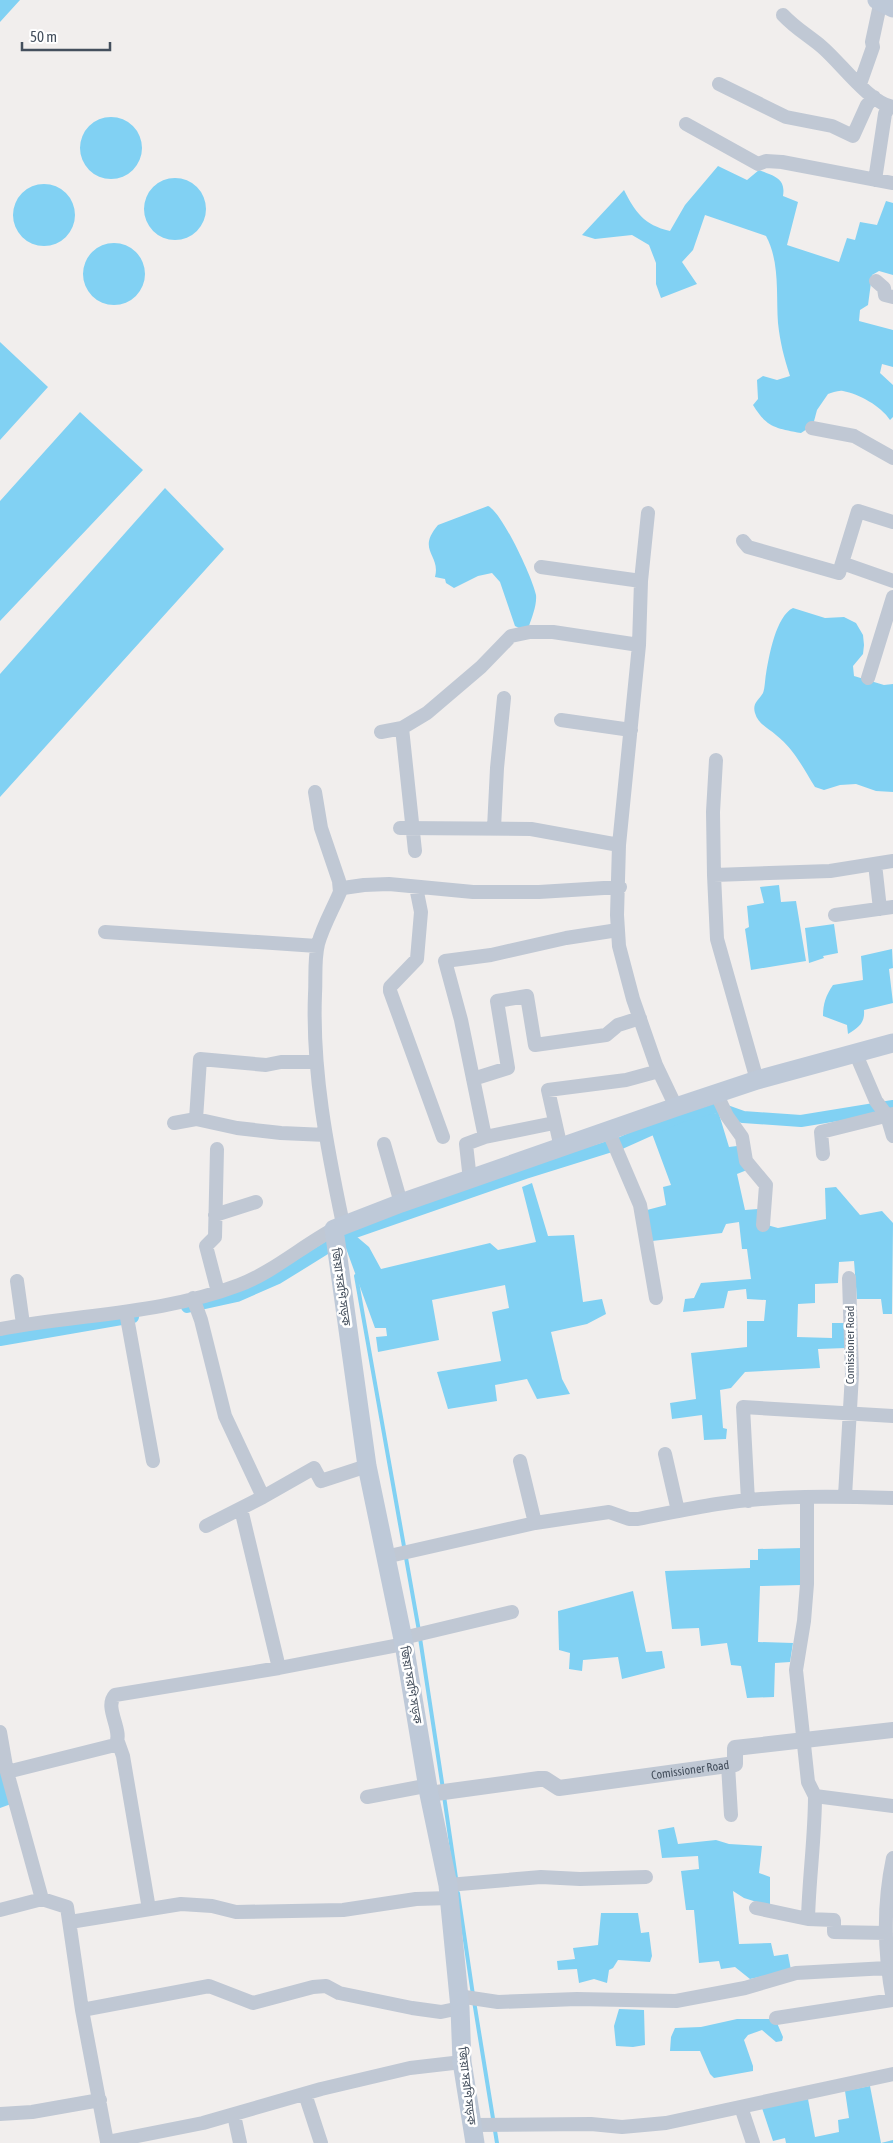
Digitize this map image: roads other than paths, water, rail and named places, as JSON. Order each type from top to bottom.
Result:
[{"type":"main road","points":[[337,1229],[401,1203],[609,1133],[676,1106],[718,1097],[757,1080],[893,1043]]},
{"type":"main road","name":"জিয়া সরণি সড়ক","points":[[337,1229],[340,1272],[367,1466],[403,1641],[429,1792],[449,1891],[459,2002],[462,2062],[473,2134]]},
{"type":"street","points":[[860,84],[873,47],[872,42],[883,3]]},
{"type":"street","points":[[783,15],[803,34],[822,47],[874,97],[891,106],[885,114],[888,133],[875,180]]},
{"type":"street","points":[[719,84],[786,117],[832,126],[853,136],[867,104],[874,97]]},
{"type":"street","points":[[686,124],[758,164],[766,161],[782,162],[893,183]]},
{"type":"street","points":[[876,281],[884,288],[885,294],[893,297]]},
{"type":"street","points":[[812,428],[854,436],[893,458]]},
{"type":"street","points":[[743,541],[748,547],[839,573],[858,511],[893,522]]},
{"type":"street","points":[[648,513],[641,581],[639,646],[619,845],[618,930],[626,977],[659,1071],[676,1106]]},
{"type":"street","points":[[842,563],[893,581]]},
{"type":"street","points":[[541,567],[641,581]]},
{"type":"street","points":[[868,678],[893,597]]},
{"type":"street","points":[[381,732],[402,728],[443,700],[481,667],[511,636],[530,632],[553,632],[639,646]]},
{"type":"street","points":[[494,828],[497,768],[504,698]]},
{"type":"street","points":[[561,720],[631,730]]},
{"type":"street","points":[[402,728],[406,828],[415,851]]},
{"type":"street","points":[[716,760],[713,812],[717,939],[757,1080]]},
{"type":"street","points":[[315,792],[321,828],[339,881],[340,892]]},
{"type":"street","points":[[406,828],[531,829],[619,845]]},
{"type":"street","points":[[714,875],[830,872],[893,861]]},
{"type":"street","points":[[836,915],[887,908],[875,864]]},
{"type":"street","points":[[0,1329],[23,1324],[126,1312],[193,1299],[218,1292],[261,1276],[306,1244],[337,1229],[316,1062],[314,1011],[317,946],[324,926],[343,888],[364,884],[389,884],[473,892],[539,892],[620,887]]},
{"type":"street","points":[[416,887],[421,912],[417,959],[390,987],[390,991],[443,1137]]},
{"type":"street","points":[[485,1137],[445,961],[482,956],[566,938],[618,930]]},
{"type":"street","points":[[105,932],[317,946]]},
{"type":"street","points":[[473,1079],[508,1068],[498,1001],[527,996],[535,1045],[606,1035],[618,1025],[640,1018]]},
{"type":"street","points":[[855,1052],[876,1101],[889,1115],[893,1136]]},
{"type":"street","points":[[196,1119],[200,1059],[266,1065],[281,1062],[316,1062]]},
{"type":"street","points":[[561,1148],[548,1090],[626,1080],[659,1071]]},
{"type":"street","points":[[718,1097],[727,1116],[742,1137],[746,1161],[766,1184],[763,1225]]},
{"type":"street","points":[[823,1154],[821,1132],[889,1115]]},
{"type":"street","points":[[174,1123],[196,1119],[281,1133],[326,1135]]},
{"type":"street","points":[[470,1180],[466,1144],[485,1137],[554,1123]]},
{"type":"street","points":[[609,1133],[640,1205],[656,1298]]},
{"type":"street","points":[[384,1144],[401,1203]]},
{"type":"street","points":[[217,1149],[214,1238],[206,1246],[218,1292]]},
{"type":"street","points":[[215,1215],[256,1202]]},
{"type":"street","name":"Comissioner Road","points":[[845,1496],[848,1412],[852,1374],[849,1278]]},
{"type":"street","points":[[17,1281],[23,1324]]},
{"type":"street","points":[[193,1299],[201,1320],[225,1416],[264,1497]]},
{"type":"street","points":[[126,1312],[153,1461]]},
{"type":"street","points":[[748,1501],[743,1407],[893,1416]]},
{"type":"street","points":[[665,1454],[678,1512]]},
{"type":"street","points":[[520,1460],[535,1523]]},
{"type":"street","points":[[206,1526],[264,1497],[314,1468],[321,1481],[367,1466]]},
{"type":"street","points":[[385,1557],[535,1523],[609,1512],[638,1520],[748,1501],[845,1496],[893,1498]]},
{"type":"street","points":[[806,1497],[806,1602],[796,1670],[805,1739],[808,1782],[815,1796],[815,1833],[810,1866],[808,1919]]},
{"type":"street","points":[[241,1508],[279,1668]]},
{"type":"street","points":[[149,1909],[123,1756],[118,1742],[112,1703],[114,1695],[279,1668],[403,1641],[512,1612]]},
{"type":"street","name":"Comissioner Road","points":[[429,1792],[539,1779],[545,1779],[562,1788],[735,1764],[735,1748],[893,1730]]},
{"type":"street","points":[[0,1732],[7,1772],[42,1899]]},
{"type":"street","points":[[7,1772],[109,1747],[118,1742]]},
{"type":"street","points":[[728,1765],[731,1815]]},
{"type":"street","points":[[367,1797],[425,1786],[429,1792]]},
{"type":"street","points":[[815,1796],[893,1806]]},
{"type":"street","points":[[776,2018],[893,2000],[887,1968],[888,1882],[893,1858]]},
{"type":"street","points":[[70,1922],[181,1904],[212,1906],[236,1912],[343,1910],[541,1877],[580,1879],[646,1877]]},
{"type":"street","points":[[0,1910],[42,1899],[67,1907],[82,2010],[107,2142],[203,2123],[305,2094],[410,2068],[462,2062]]},
{"type":"street","points":[[756,1908],[808,1919],[834,1920],[834,1932],[888,1940]]},
{"type":"street","points":[[82,2010],[209,1986],[253,2003],[313,1987],[326,1986],[339,1993],[441,2012],[459,2002],[577,1999],[676,2001],[745,1988],[796,1973],[887,1968]]},
{"type":"street","points":[[473,2134],[591,2124],[622,2127],[666,2123],[893,2074]]},
{"type":"street","points":[[305,2094],[321,2143]]},
{"type":"street","points":[[0,2114],[32,2112],[100,2100]]},
{"type":"street","points":[[740,2107],[753,2143]]},
{"type":"street","points":[[234,2115],[240,2143]]},
{"type":"water","points":[[0,0],[20,0],[0,22]]},
{"type":"water","points":[[111,117],[123,120],[133,126],[139,136],[142,148],[139,160],[133,170],[123,176],[111,179],[99,176],[89,170],[83,160],[80,148],[83,136],[89,126],[99,120]]},
{"type":"water","points":[[718,166],[747,180],[759,170],[778,178],[783,185],[783,196],[798,202],[787,245],[839,262],[847,238],[855,240],[860,222],[877,225],[886,201],[893,203],[893,275],[879,271],[872,275],[868,305],[860,310],[859,321],[893,330],[893,367],[882,364],[880,373],[893,385],[893,417],[890,420],[869,401],[841,391],[828,394],[817,410],[813,425],[801,433],[773,426],[758,413],[753,405],[758,399],[757,380],[763,376],[777,380],[790,376],[782,350],[779,330],[774,256],[766,236],[705,215],[693,250],[682,262],[697,284],[661,298],[656,284],[656,263],[649,245],[632,235],[595,239],[582,235],[624,190],[632,205],[641,216],[653,225],[670,231],[685,205]]},
{"type":"water","points":[[175,178],[187,181],[197,187],[203,197],[206,209],[203,221],[197,231],[187,237],[175,240],[163,237],[153,231],[147,221],[144,209],[147,197],[153,187],[163,181]]},
{"type":"water","points":[[44,184],[56,187],[66,193],[72,203],[75,215],[72,227],[66,237],[56,243],[44,246],[32,243],[22,237],[16,227],[13,215],[16,203],[22,193],[32,187]]},
{"type":"water","points":[[114,243],[126,246],[136,252],[142,262],[145,274],[142,286],[136,296],[126,302],[114,305],[102,302],[92,296],[86,286],[83,274],[86,262],[92,252],[102,246]]},
{"type":"water","points":[[0,342],[48,387],[0,440]]},
{"type":"water","points":[[80,412],[143,470],[0,621],[0,501]]},
{"type":"water","points":[[165,488],[224,549],[0,797],[0,674]]},
{"type":"water","points":[[488,506],[501,520],[509,533],[534,587],[536,603],[529,626],[519,628],[515,626],[500,582],[492,573],[478,576],[454,588],[446,583],[445,579],[435,577],[435,563],[429,547],[429,541],[438,525]]},
{"type":"water","points":[[793,608],[825,618],[844,617],[856,623],[863,635],[864,645],[863,654],[853,666],[854,676],[884,685],[893,684],[893,792],[876,791],[856,784],[840,785],[824,790],[815,787],[788,746],[756,717],[754,707],[764,691],[774,637],[782,619]]},
{"type":"water","points":[[779,885],[781,902],[796,901],[806,961],[751,970],[745,929],[749,927],[747,906],[764,903],[760,887]]},
{"type":"water","points":[[834,924],[838,953],[823,956],[824,958],[809,963],[805,928]]},
{"type":"water","points":[[892,949],[893,968],[889,969],[893,1003],[864,1010],[860,1024],[848,1034],[847,1025],[823,1016],[825,1000],[833,985],[863,980],[861,956]]},
{"type":"water","points":[[704,1111],[719,1114],[729,1147],[737,1146],[747,1170],[737,1174],[745,1210],[758,1209],[767,1225],[778,1228],[826,1219],[825,1188],[836,1187],[860,1215],[882,1211],[893,1223],[892,1314],[883,1314],[881,1299],[857,1299],[854,1261],[839,1262],[838,1283],[815,1284],[815,1303],[798,1304],[797,1337],[832,1338],[832,1323],[847,1323],[846,1348],[818,1349],[820,1368],[745,1372],[731,1388],[720,1390],[723,1428],[727,1429],[726,1439],[704,1440],[702,1415],[672,1419],[670,1403],[696,1399],[691,1353],[747,1347],[747,1321],[764,1321],[766,1300],[747,1299],[746,1289],[728,1291],[724,1308],[683,1312],[685,1299],[694,1298],[701,1283],[751,1279],[747,1249],[742,1249],[739,1222],[726,1224],[722,1233],[652,1241],[647,1210],[666,1205],[663,1187],[671,1185],[651,1131]]},
{"type":"water","points":[[532,1183],[548,1236],[574,1235],[583,1302],[602,1299],[606,1314],[587,1324],[551,1332],[562,1379],[570,1394],[537,1399],[527,1379],[495,1385],[497,1401],[448,1409],[437,1372],[501,1361],[492,1312],[509,1308],[505,1285],[432,1300],[439,1340],[378,1352],[376,1337],[387,1336],[386,1328],[375,1328],[343,1240],[356,1236],[369,1247],[381,1269],[490,1243],[498,1250],[536,1242],[522,1187]]},
{"type":"water","points":[[803,1548],[801,1585],[760,1586],[758,1642],[793,1643],[790,1662],[775,1663],[774,1697],[747,1698],[741,1666],[731,1665],[727,1643],[701,1646],[699,1628],[672,1629],[665,1571],[750,1568],[750,1560],[758,1560],[758,1549]]},
{"type":"water","points":[[633,1591],[646,1652],[662,1651],[665,1668],[622,1679],[618,1657],[583,1660],[582,1671],[569,1669],[570,1653],[559,1650],[558,1611]]},
{"type":"water","points":[[0,1761],[11,1804],[0,1808]]},
{"type":"water","points":[[674,1827],[678,1844],[716,1840],[729,1844],[762,1846],[759,1873],[770,1877],[770,1906],[744,1898],[733,1891],[739,1944],[771,1943],[774,1956],[788,1954],[791,1970],[750,1979],[735,1967],[721,1969],[719,1961],[699,1963],[694,1910],[686,1910],[681,1871],[699,1869],[698,1856],[662,1858],[658,1830]]},
{"type":"water","points":[[601,1913],[638,1913],[641,1933],[649,1932],[652,1956],[650,1962],[618,1960],[613,1968],[609,1970],[607,1983],[594,1979],[579,1983],[577,1969],[558,1970],[557,1961],[575,1959],[573,1948],[598,1945]]},
{"type":"water","points":[[619,2009],[644,2010],[645,2045],[633,2047],[616,2046],[614,2026]]},
{"type":"water","points":[[737,2019],[770,2019],[777,2023],[783,2037],[782,2041],[776,2042],[762,2030],[748,2035],[744,2040],[753,2071],[714,2078],[710,2074],[700,2051],[670,2051],[671,2037],[675,2028],[701,2027]]},
{"type":"water","points":[[870,2086],[881,2143],[786,2143],[785,2138],[773,2141],[762,2108],[808,2099],[815,2137],[839,2132],[838,2120],[849,2118],[845,2091]]},
{"type":"water","points":[[893,2140],[893,2143],[881,2143]]},
{"type":"waterway","points":[[187,1307],[237,1296],[278,1278],[349,1234],[525,1173],[621,1143],[679,1117],[715,1107],[743,1117],[801,1121],[893,1106]]},
{"type":"waterway","points":[[356,1276],[419,1631]]},
{"type":"waterway","points":[[0,1340],[133,1317]]},
{"type":"waterway","points":[[420,1638],[443,1789]]},
{"type":"waterway","points":[[444,1796],[456,1878]]},
{"type":"waterway","points":[[458,1893],[473,1995]]},
{"type":"waterway","points":[[474,2001],[497,2143]]}]
